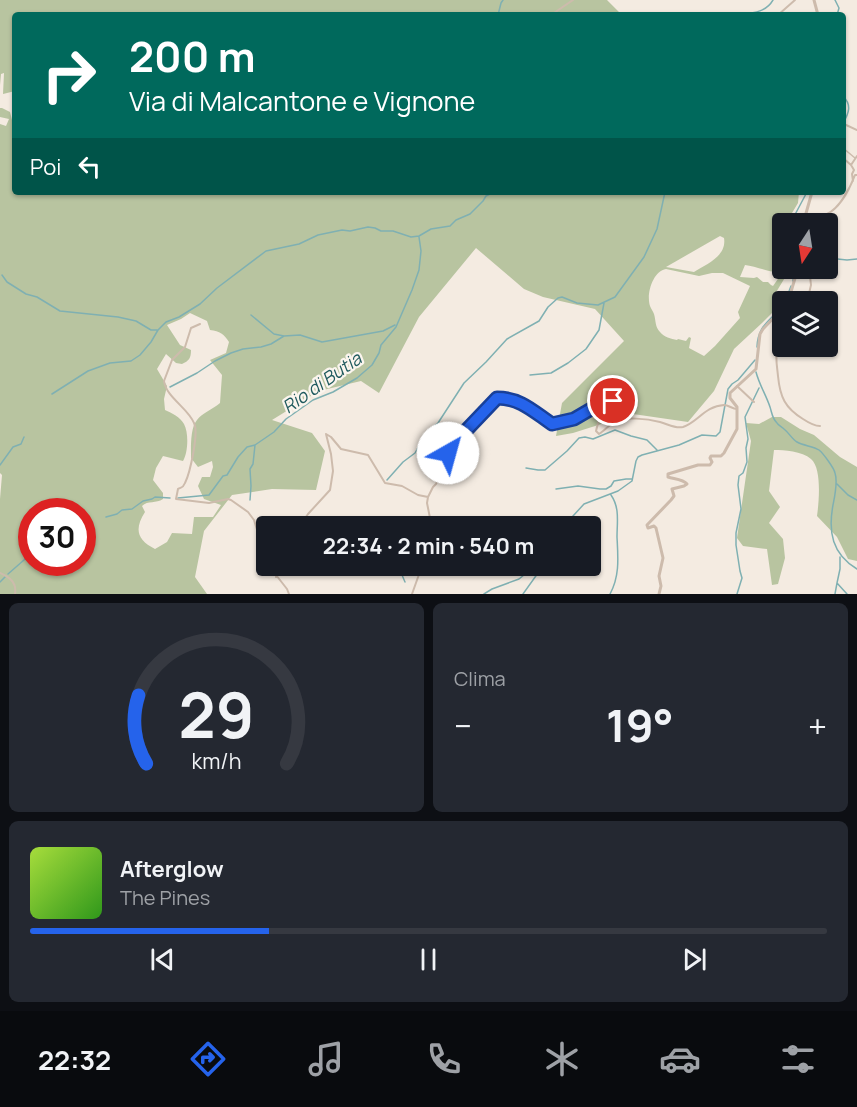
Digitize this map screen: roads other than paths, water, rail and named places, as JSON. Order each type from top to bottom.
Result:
[{"type":"street","points":[[555,12],[573,0]]},
{"type":"street","points":[[781,12],[795,0]]},
{"type":"street","points":[[851,165],[856,157]]},
{"type":"street","points":[[846,161],[854,170],[853,181]]},
{"type":"street","points":[[846,193],[857,175]]},
{"type":"street","points":[[805,213],[811,195]]},
{"type":"street","points":[[828,213],[845,195]]},
{"type":"street","points":[[726,406],[730,393],[756,369],[760,334],[772,320]]},
{"type":"street","points":[[200,324],[191,328],[185,347],[172,360],[164,381],[166,390],[187,413],[195,426],[192,459],[184,485],[178,489],[176,499],[209,502],[231,500],[248,512],[256,526]]},
{"type":"street","points":[[775,357],[782,399],[794,412],[815,426],[820,426]]},
{"type":"street","points":[[737,386],[751,400]]},
{"type":"street","points":[[430,516],[428,497],[436,484],[450,449],[497,398],[520,402],[552,424],[574,419],[598,405],[613,401],[614,403],[601,415],[596,431],[599,434],[614,422],[622,419],[658,422],[675,428],[685,426],[704,411],[726,406],[737,409]]},
{"type":"street","points":[[659,594],[662,552],[656,528],[654,526],[648,528],[647,525],[674,496],[672,489],[687,484],[668,477],[668,474],[698,465],[710,465],[711,456],[721,456],[737,429],[737,406],[730,398]]},
{"type":"street","points":[[307,516],[330,490],[333,471],[326,434],[340,448],[368,454],[385,483],[402,486],[418,495],[428,497]]},
{"type":"street","points":[[0,573],[11,578],[15,585],[15,594]]},
{"type":"street","points":[[412,594],[418,576]]},
{"type":"street","points":[[276,577],[289,594]]},
{"type":"waterway","points":[[499,12],[503,0]]},
{"type":"waterway","points":[[756,12],[764,9],[773,0]]},
{"type":"waterway","points":[[835,0],[839,8],[838,12]]},
{"type":"waterway","points":[[846,100],[849,109],[846,118]]},
{"type":"waterway","points":[[52,394],[88,371],[110,363],[131,361],[140,355],[166,322],[200,304],[217,288],[266,251],[299,244],[318,235],[368,227],[411,237],[419,236],[431,229],[450,226],[456,220],[470,214],[488,195]]},
{"type":"waterway","points":[[387,480],[403,462],[415,453],[427,432],[438,423],[464,383],[507,339],[539,321],[548,307],[558,298],[598,305],[615,297],[644,257],[657,229],[664,195]]},
{"type":"waterway","points":[[796,213],[805,195]]},
{"type":"waterway","name":"Rio di Butia","points":[[178,498],[209,495],[247,447],[255,445],[274,432],[286,419],[313,400],[357,378],[372,365],[381,345],[396,327],[412,290],[419,270],[421,251],[419,237]]},
{"type":"waterway","points":[[838,259],[857,259]]},
{"type":"waterway","points":[[2,275],[7,282],[26,294],[37,297],[60,311],[118,317],[136,321],[151,330],[157,330]]},
{"type":"waterway","points":[[789,291],[791,286]]},
{"type":"waterway","points":[[530,375],[551,373],[586,349],[599,330],[604,303]]},
{"type":"waterway","points":[[251,315],[274,334],[284,336]]},
{"type":"waterway","points":[[757,347],[760,333],[772,317]]},
{"type":"waterway","points":[[170,387],[231,353],[271,344],[284,336],[300,335],[322,342],[383,331],[395,325]]},
{"type":"waterway","points":[[573,516],[584,504],[618,491],[632,481],[638,457],[679,445],[702,435],[716,436],[720,432],[728,389],[755,360]]},
{"type":"waterway","points":[[756,372],[775,421],[797,442],[819,450],[834,471],[836,484],[831,524],[834,542],[842,556],[857,569]]},
{"type":"waterway","points":[[737,594],[742,578],[736,533],[741,509],[739,476],[743,473],[747,462],[748,439],[745,417],[759,388]]},
{"type":"waterway","points":[[526,468],[545,470],[579,438],[593,439],[615,430],[647,440],[657,450]]},
{"type":"waterway","points":[[0,465],[13,447],[21,444],[24,437]]},
{"type":"waterway","points":[[250,500],[250,469],[253,464],[255,445]]},
{"type":"waterway","points":[[556,489],[578,486],[606,489],[614,481],[632,479]]},
{"type":"waterway","points":[[837,484],[857,500]]},
{"type":"waterway","points":[[610,594],[617,573],[618,559],[617,510],[611,495]]},
{"type":"waterway","name":"Rio di Butia","points":[[106,517],[122,510],[132,509],[143,501],[155,497],[170,498]]},
{"type":"waterway","points":[[840,557],[837,583],[847,594]]},
{"type":"waterway","points":[[8,574],[18,565]]},
{"type":"waterway","points":[[402,576],[405,582]]},
{"type":"waterway","points":[[484,594],[523,576]]},
{"type":"waterway","points":[[523,594],[536,576]]},
{"type":"waterway","points":[[0,582],[5,577]]},
{"type":"waterway","points":[[835,594],[837,583]]}]
